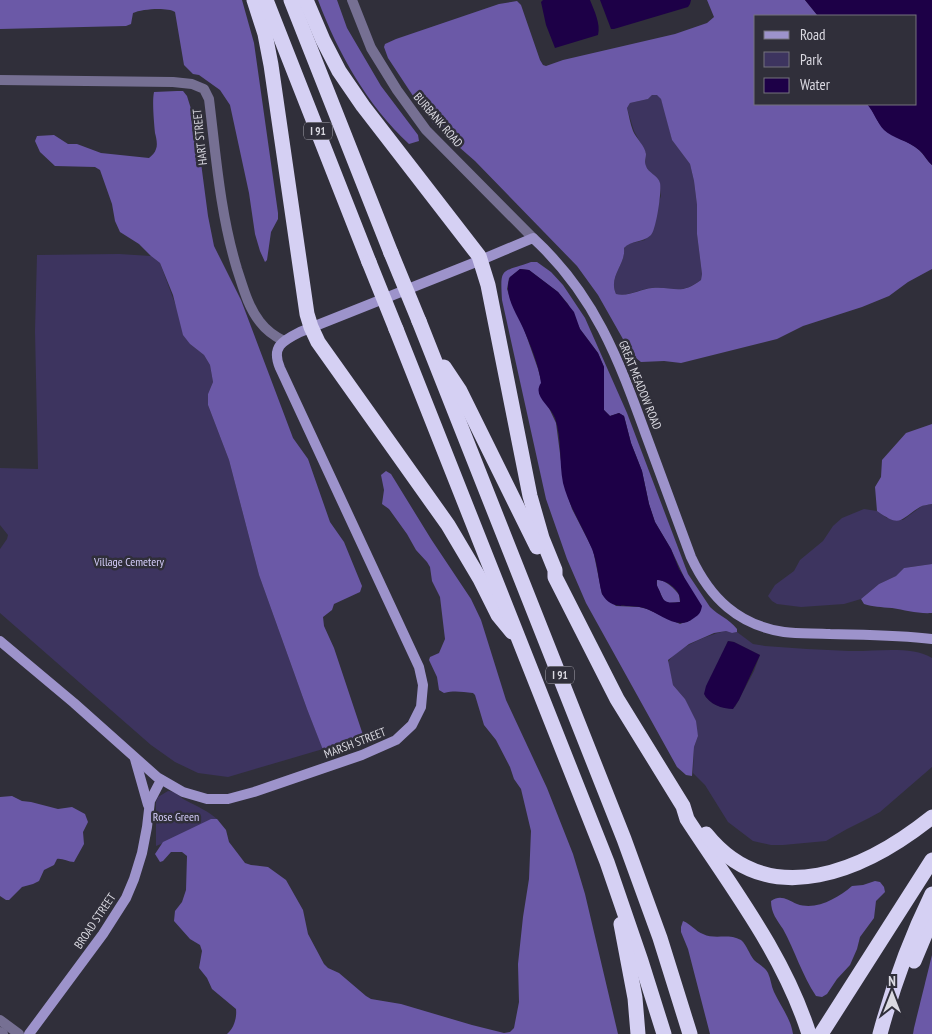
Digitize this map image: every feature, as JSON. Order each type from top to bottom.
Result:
[{"type":"highway","points":[[254,0],[267,46],[307,314],[311,327],[322,347],[458,541],[500,619],[519,639]]},
{"type":"highway","name":"I 91","points":[[266,0],[519,639],[618,895],[664,1034]]},
{"type":"highway","name":"I 91","points":[[291,0],[624,839],[660,938],[690,1034]]},
{"type":"highway","points":[[306,0],[331,58],[349,86],[482,260],[530,496],[542,538],[555,570],[555,577]]},
{"type":"highway","points":[[431,352],[460,391],[548,571],[555,577],[620,706],[683,806],[687,819],[780,965],[809,1034]]},
{"type":"highway","points":[[683,806],[690,812],[714,844],[741,865],[769,875],[796,878],[821,876],[856,864],[893,845],[932,817]]},
{"type":"highway","points":[[821,1034],[932,860]]},
{"type":"highway","points":[[880,1034],[903,960],[932,894]]},
{"type":"highway","points":[[618,895],[621,926],[635,998],[638,1034]]},
{"type":"highway","points":[[890,1034],[909,972],[932,918]]},
{"type":"street","name":"BURBANK ROAD","points":[[352,0],[371,48],[396,90],[426,130],[533,238]]},
{"type":"street","name":"HART STREET","points":[[0,80],[173,82],[192,84],[204,89],[209,99],[224,218],[241,281],[251,308],[258,320],[266,330],[284,341]]},
{"type":"street","points":[[284,341],[311,327],[533,238]]},
{"type":"street","name":"GREAT MEADOW ROAD","points":[[533,238],[571,278],[595,313],[605,332],[623,373],[691,557],[705,584],[715,596],[732,611],[752,623],[785,632],[932,639]]},
{"type":"street","name":"MARSH STREET","points":[[0,641],[161,780],[183,792],[202,798],[219,800],[244,795],[383,747],[407,732],[416,719],[421,707],[423,685],[414,657],[280,368],[277,350],[284,341]]},
{"type":"street","points":[[135,758],[149,810]]},
{"type":"street","name":"BROAD STREET","points":[[29,1034],[103,934],[126,898],[142,853],[152,793],[161,780]]},
{"type":"street","points":[[0,1020],[19,1034]]},
{"type":"green space","points":[[658,94],[665,111],[672,140],[690,164],[694,181],[701,280],[682,289],[651,288],[620,295],[616,294],[614,282],[624,254],[624,248],[628,244],[645,240],[661,196],[658,179],[645,165],[646,153],[634,131],[627,108],[630,103],[648,99],[652,95]]},
{"type":"green space","name":"Village Cemetery","points":[[119,254],[151,256],[160,263],[190,344],[204,355],[210,365],[213,382],[208,394],[208,405],[229,460],[259,575],[323,749],[228,777],[198,773],[175,762],[151,745],[0,613],[0,549],[8,535],[0,525],[0,468],[38,469],[35,331],[37,255]]},
{"type":"green space","points":[[932,504],[932,564],[904,568],[896,576],[879,584],[861,599],[844,604],[801,607],[777,604],[768,596],[775,585],[794,571],[800,560],[823,541],[833,526],[842,518],[864,509],[877,511],[887,518],[903,520],[922,506]]},
{"type":"green space","points":[[720,632],[737,632],[753,644],[765,646],[849,651],[903,650],[932,658],[932,767],[880,812],[826,841],[771,845],[753,841],[728,822],[705,785],[693,773],[694,747],[698,736],[685,699],[673,685],[668,663],[677,652],[685,647]],"holes":[[[728,641],[760,655],[754,671],[735,707],[727,708],[715,704],[705,696]]]},
{"type":"green space","name":"Rose Green","points":[[168,791],[175,793],[219,821],[156,846],[156,802],[158,797]]},
{"type":"shaded area","points":[[0,0],[242,0],[254,43],[278,213],[278,219],[271,232],[267,260],[265,262],[255,234],[249,193],[230,105],[220,90],[199,75],[193,74],[184,65],[175,12],[161,9],[133,13],[131,24],[126,26],[0,29]]},
{"type":"shaded area","points":[[318,0],[337,0],[347,28],[381,86],[418,135],[419,141],[409,144],[394,129],[367,95],[345,59]]},
{"type":"shaded area","points":[[707,0],[805,0],[817,15],[754,15],[754,105],[868,105],[882,127],[921,152],[932,165],[932,269],[908,282],[889,296],[803,326],[777,339],[681,363],[664,361],[641,362],[632,355],[598,295],[577,266],[475,161],[435,126],[388,58],[384,47],[385,44],[396,39],[499,4],[517,1],[521,5],[540,60],[546,66],[563,60],[675,34],[707,23],[714,17]],"holes":[[[652,95],[657,95],[661,99],[672,140],[690,164],[694,181],[701,280],[688,288],[682,289],[652,288],[630,294],[616,294],[614,282],[624,254],[624,248],[651,235],[657,218],[660,194],[660,183],[646,166],[646,154],[633,131],[627,108],[630,103],[648,99]]]},
{"type":"shaded area","points":[[183,91],[187,96],[196,125],[208,216],[214,246],[241,300],[293,438],[308,459],[330,522],[344,542],[362,586],[360,592],[334,604],[332,610],[323,617],[324,626],[334,648],[364,738],[362,741],[336,754],[325,755],[259,575],[229,460],[208,405],[208,394],[213,382],[210,365],[204,355],[190,344],[183,335],[173,295],[160,263],[139,244],[120,232],[100,170],[95,167],[55,166],[40,152],[35,141],[37,136],[54,135],[68,144],[77,144],[101,153],[149,158],[155,152],[157,145],[153,112],[154,92]]},
{"type":"shaded area","points":[[531,262],[537,262],[551,272],[563,285],[585,318],[627,413],[688,574],[710,607],[737,629],[737,632],[732,633],[726,631],[714,633],[689,644],[668,660],[673,685],[685,699],[696,721],[698,736],[694,747],[692,776],[686,775],[677,767],[586,603],[567,559],[546,499],[502,300],[501,281],[504,272]],"holes":[[[520,269],[529,270],[558,292],[568,304],[580,329],[598,353],[604,367],[604,410],[610,416],[619,413],[624,416],[631,443],[642,471],[655,522],[671,549],[684,577],[691,620],[680,624],[647,609],[616,606],[602,594],[593,550],[572,509],[564,484],[556,423],[548,406],[524,329],[507,289],[509,278]]]},
{"type":"shaded area","points":[[932,424],[932,504],[921,506],[900,520],[891,519],[877,511],[875,487],[881,477],[882,460],[906,433]]},
{"type":"shaded area","points":[[386,471],[391,474],[471,599],[481,620],[506,700],[547,788],[573,854],[585,894],[618,1034],[227,1034],[234,1023],[236,1009],[212,989],[207,978],[199,968],[202,951],[200,945],[190,939],[174,921],[175,911],[182,902],[186,890],[187,856],[182,852],[171,852],[160,862],[155,854],[163,842],[211,819],[217,819],[226,830],[229,842],[245,863],[268,867],[286,880],[303,910],[308,934],[324,964],[339,973],[366,996],[371,999],[401,1004],[504,1033],[510,1032],[514,1028],[519,1002],[518,964],[529,879],[531,831],[521,789],[514,779],[496,740],[484,725],[475,695],[473,693],[458,692],[444,693],[439,690],[437,677],[429,660],[430,657],[439,653],[445,639],[440,597],[432,581],[430,567],[427,562],[416,550],[389,509],[382,504],[384,490],[381,475]]},
{"type":"shaded area","points":[[932,564],[932,613],[871,606],[864,604],[861,599],[879,584],[896,576],[904,568]]},
{"type":"shaded area","points":[[657,580],[664,581],[672,587],[679,595],[680,602],[669,603],[664,601],[657,586]]},
{"type":"shaded area","points":[[12,796],[22,801],[58,809],[72,807],[85,814],[88,822],[83,832],[84,844],[74,862],[57,859],[54,865],[44,870],[39,881],[22,887],[9,900],[6,900],[0,896],[0,797]]},
{"type":"shaded area","points":[[875,881],[880,882],[885,892],[876,901],[874,918],[860,937],[850,965],[827,994],[822,997],[816,996],[775,916],[771,901],[781,898],[804,906],[819,905],[840,895],[852,886]]},
{"type":"shaded area","points":[[683,921],[700,933],[708,936],[731,937],[743,942],[754,960],[768,973],[773,990],[788,1018],[793,1034],[710,1034],[688,949],[681,932]]},
{"type":"shaded area","points":[[932,955],[932,1034],[913,1034],[914,1028]]},
{"type":"water","points":[[543,0],[590,0],[598,22],[598,35],[555,48],[546,25],[541,2]]},
{"type":"water","points":[[600,0],[691,0],[688,7],[611,29]]},
{"type":"water","points":[[805,0],[932,0],[932,165],[915,147],[884,130],[868,105],[917,105],[917,15],[817,15]]},
{"type":"water","points":[[520,269],[529,270],[558,292],[574,312],[580,329],[598,353],[604,367],[604,410],[610,416],[619,413],[624,416],[631,443],[642,471],[655,522],[671,549],[679,569],[702,606],[696,617],[688,622],[675,622],[644,608],[615,605],[606,600],[602,594],[594,555],[563,483],[560,442],[555,418],[540,396],[539,388],[541,383],[536,362],[509,297],[508,284],[510,277]],"holes":[[[657,580],[661,580],[676,590],[679,594],[680,602],[669,602],[663,599],[657,586]]]},
{"type":"water","points":[[728,641],[760,655],[733,709],[716,705],[709,701],[704,694]]}]
